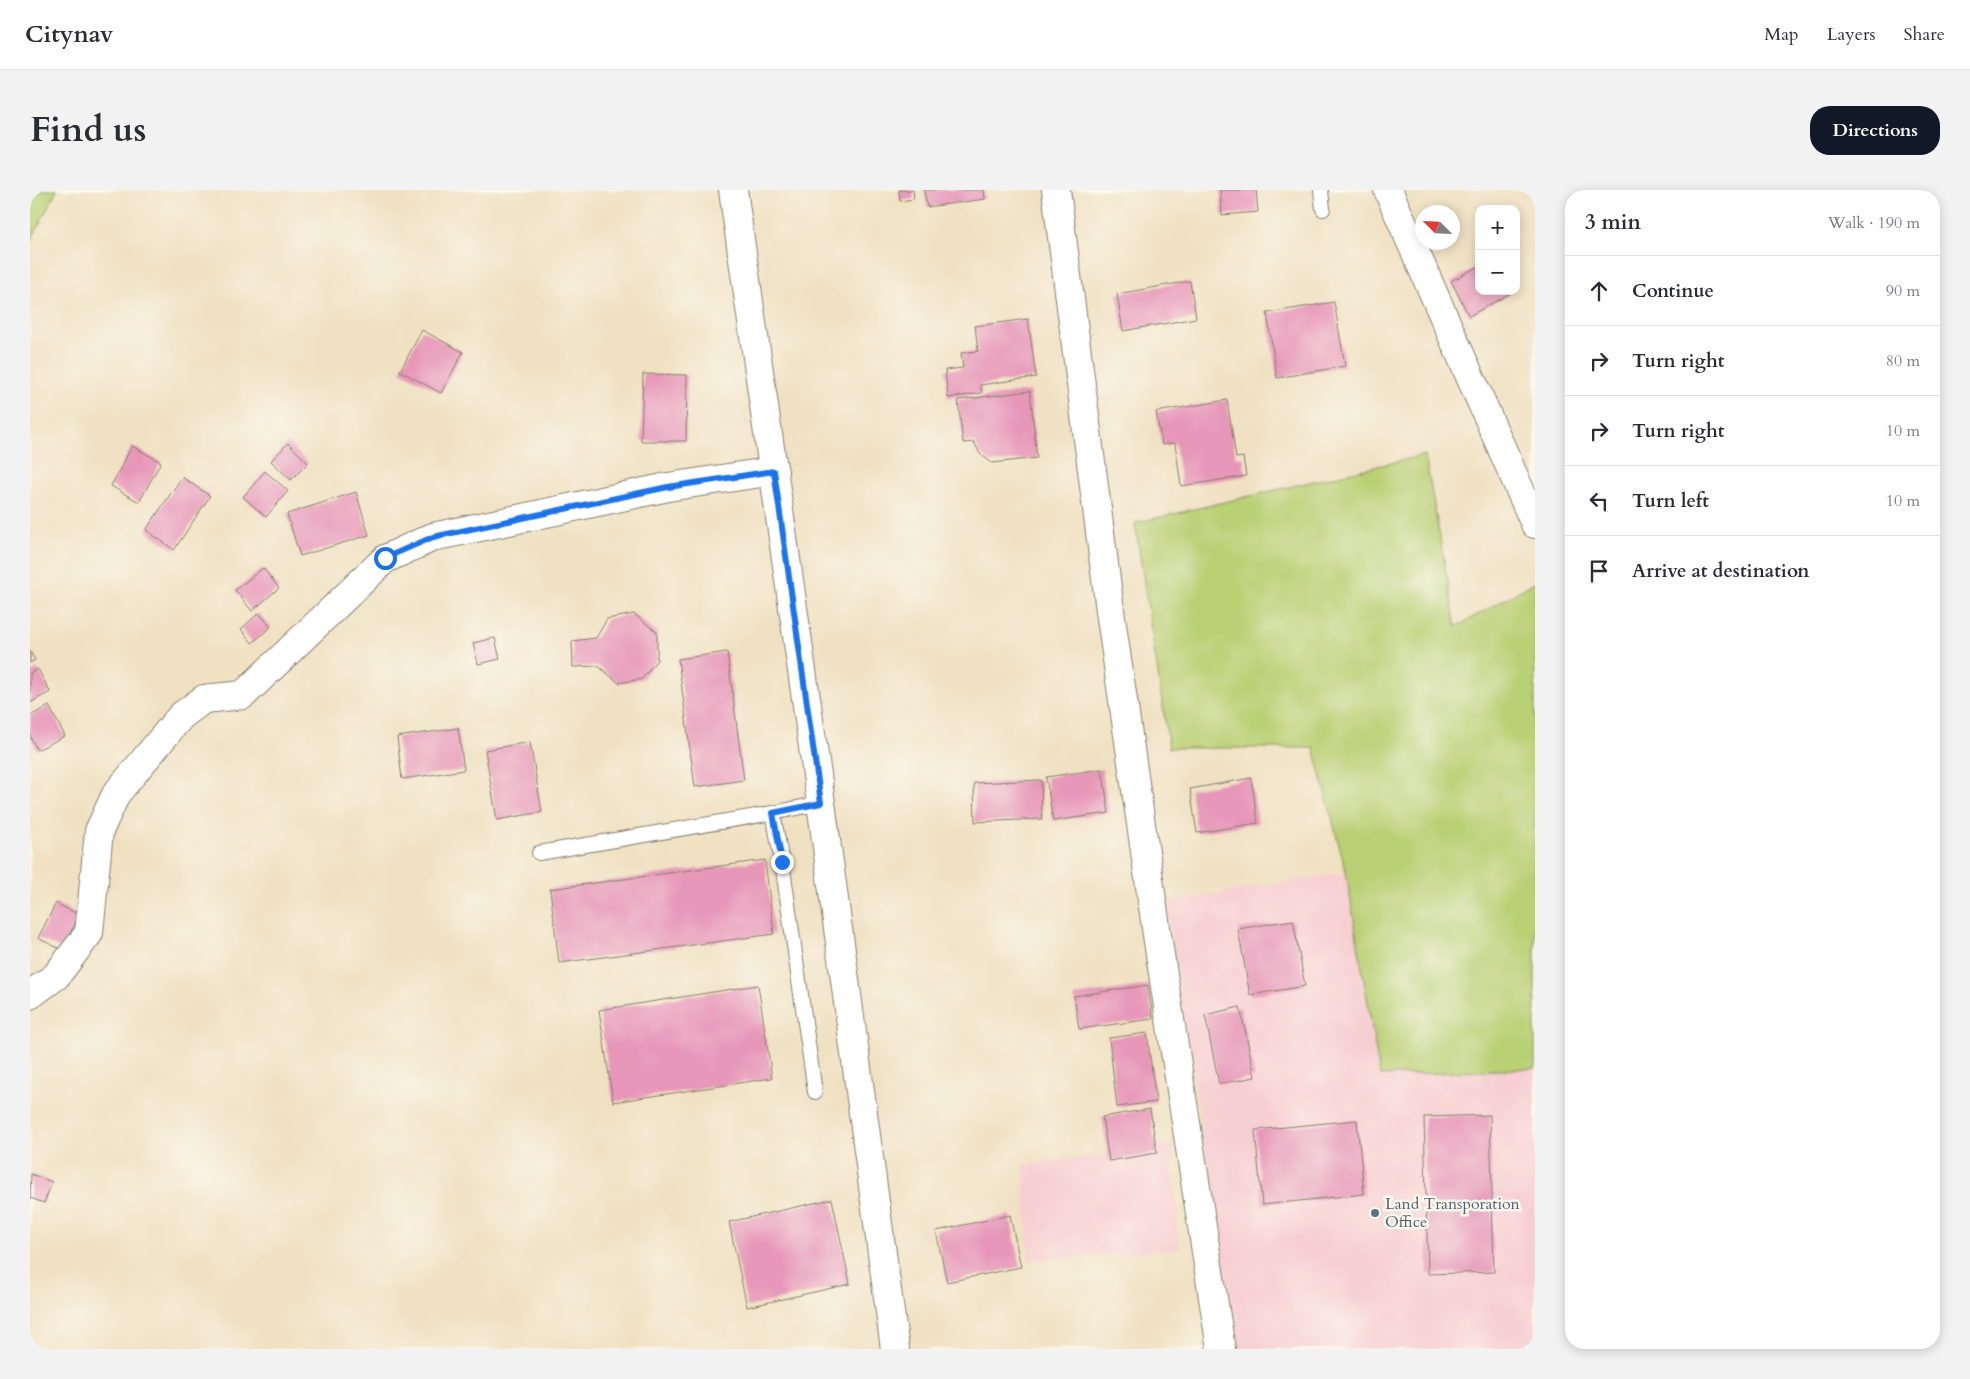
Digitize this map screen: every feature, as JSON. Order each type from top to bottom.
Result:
[{"type":"street","points":[[733,190],[821,803],[895,1349]]},
{"type":"street","points":[[1056,190],[1112,627],[1221,1349]]},
{"type":"street","points":[[1388,190],[1535,524]]},
{"type":"street","points":[[30,995],[56,976],[89,933],[99,831],[116,794],[181,716],[204,699],[243,696],[385,558],[433,537],[668,487],[774,471]]},
{"type":"lane","points":[[1321,190],[1324,209]]},
{"type":"lane","points":[[539,853],[821,803]]},
{"type":"lane","points":[[773,813],[782,862],[815,1092]]},
{"type":"shaded area","name":"Land Transporation Office","points":[[1346,872],[1380,1076],[1535,1068],[1535,1349],[1236,1349],[1166,902]]},
{"type":"shaded area","points":[[1172,1145],[1179,1249],[1029,1261],[1023,1165]]},
{"type":"green space","points":[[30,190],[57,190],[30,242]]},
{"type":"green space","points":[[1425,455],[1456,627],[1535,582],[1535,1068],[1380,1076],[1346,872],[1314,748],[1169,748],[1135,523]]},
{"type":"building","points":[[899,190],[913,190],[914,199],[900,201]]},
{"type":"building","points":[[924,190],[984,190],[985,199],[927,207]]},
{"type":"building","points":[[1220,190],[1256,190],[1258,212],[1222,215]]},
{"type":"building","points":[[1475,268],[1475,295],[1508,295],[1469,316],[1451,281]]},
{"type":"building","points":[[1190,281],[1196,318],[1123,331],[1117,294]]},
{"type":"building","points":[[1334,302],[1345,366],[1277,378],[1267,313]]},
{"type":"building","points":[[1028,319],[1036,377],[980,385],[982,393],[948,398],[945,370],[963,368],[961,353],[978,351],[975,326]]},
{"type":"building","points":[[422,330],[463,352],[441,393],[400,371]]},
{"type":"building","points":[[643,374],[687,375],[686,441],[641,441]]},
{"type":"building","points":[[1030,391],[1037,458],[992,463],[980,454],[974,442],[963,443],[958,400]]},
{"type":"building","points":[[1227,400],[1236,458],[1243,457],[1246,476],[1181,486],[1175,443],[1162,445],[1156,412]]},
{"type":"building","points":[[288,443],[308,463],[291,480],[271,461]]},
{"type":"building","points":[[132,446],[161,462],[139,502],[111,486]]},
{"type":"building","points":[[265,471],[288,491],[266,517],[243,497]]},
{"type":"building","points":[[182,477],[210,496],[174,550],[146,530]]},
{"type":"building","points":[[356,492],[369,535],[300,556],[287,514]]},
{"type":"building","points":[[263,568],[279,588],[252,611],[235,590]]},
{"type":"building","points":[[259,613],[271,627],[252,643],[241,629]]},
{"type":"building","points":[[634,614],[657,632],[657,660],[642,679],[619,683],[598,666],[573,667],[572,641],[596,638],[607,619]]},
{"type":"building","points":[[495,638],[500,659],[478,664],[473,643]]},
{"type":"building","points":[[30,651],[35,660],[30,663]]},
{"type":"building","points":[[727,652],[744,780],[695,787],[678,659]]},
{"type":"building","points":[[38,669],[50,692],[30,703],[30,673]]},
{"type":"building","points":[[49,706],[65,736],[37,750],[30,736],[30,716]]},
{"type":"building","points":[[458,728],[464,770],[402,779],[397,737]]},
{"type":"building","points":[[530,742],[542,812],[497,820],[485,750]]},
{"type":"building","points":[[1102,769],[1109,813],[1053,821],[1046,777]]},
{"type":"building","points":[[1251,778],[1258,823],[1197,833],[1190,789]]},
{"type":"building","points":[[1041,780],[1042,819],[975,822],[974,783]]},
{"type":"building","points":[[765,860],[774,934],[559,963],[550,889]]},
{"type":"building","points":[[56,903],[79,915],[62,950],[38,938]]},
{"type":"building","points":[[1293,920],[1305,986],[1250,995],[1238,929]]},
{"type":"building","points":[[758,985],[772,1078],[613,1102],[599,1010]]},
{"type":"building","points":[[1148,985],[1153,1019],[1079,1029],[1074,996]]},
{"type":"building","points":[[1240,1007],[1255,1077],[1219,1084],[1205,1015]]},
{"type":"building","points":[[1147,1033],[1156,1102],[1117,1107],[1109,1038]]},
{"type":"building","points":[[1150,1109],[1157,1153],[1109,1161],[1102,1117]]},
{"type":"building","points":[[1490,1115],[1494,1272],[1428,1274],[1424,1117]]},
{"type":"building","points":[[1357,1120],[1364,1194],[1262,1205],[1255,1130]]},
{"type":"building","points":[[31,1174],[52,1182],[44,1203],[30,1198]]},
{"type":"building","points":[[832,1199],[850,1284],[747,1307],[729,1222]]},
{"type":"building","points":[[1010,1215],[1021,1267],[947,1282],[936,1231]]},
{"type":"place","name":"Land Transporation Office","points":[[1375,1213]]},
{"type":"route","points":[[385,558],[433,537],[668,487],[774,471],[821,803],[773,813],[782,862]]}]
